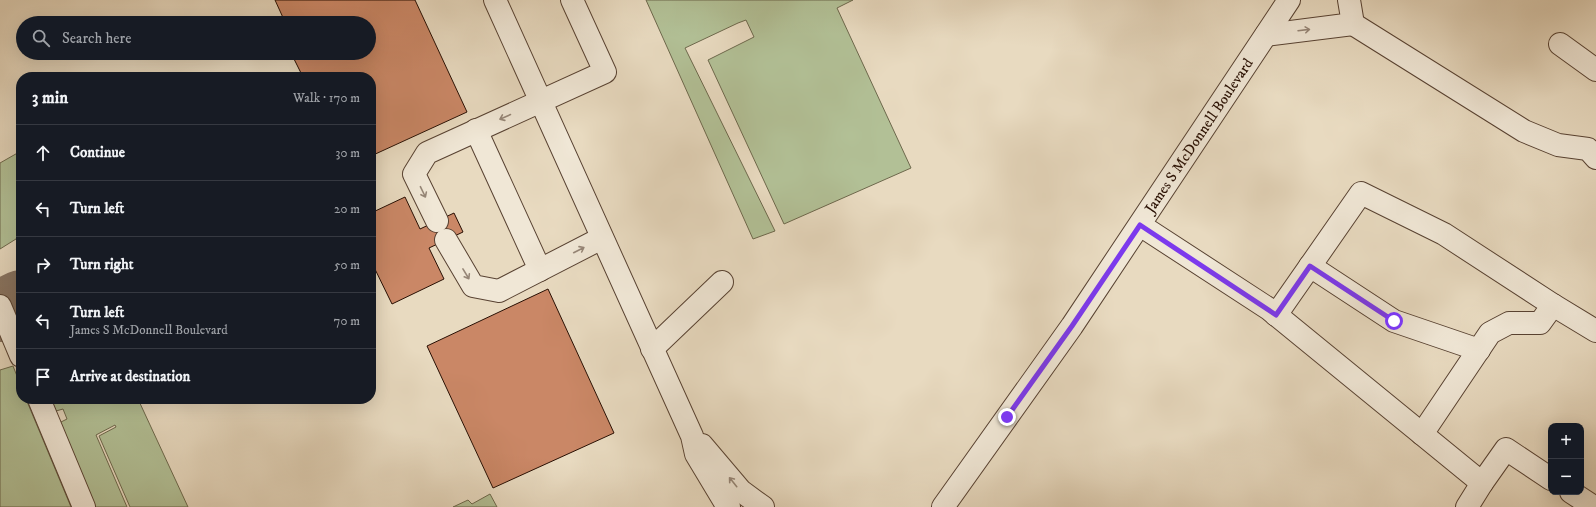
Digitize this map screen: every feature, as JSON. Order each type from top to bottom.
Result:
[{"type":"street","points":[[495,0],[692,436],[696,454],[729,507]]},
{"type":"street","points":[[437,221],[414,174],[427,153],[606,72],[572,0]]},
{"type":"street","name":"James S McDonnell Boulevard","points":[[943,507],[1072,326],[1289,0]]},
{"type":"street","points":[[1349,0],[1353,24]]},
{"type":"street","points":[[1266,35],[1353,24],[1524,131],[1558,145],[1593,150]]},
{"type":"street","points":[[1560,44],[1596,70]]},
{"type":"street","points":[[476,130],[540,270]]},
{"type":"street","points":[[1276,315],[1361,193],[1444,234],[1553,305],[1596,331]]},
{"type":"street","points":[[1140,225],[1276,315],[1482,483]]},
{"type":"street","points":[[446,240],[473,286],[499,291],[602,238]]},
{"type":"street","points":[[1310,266],[1394,321],[1479,350]]},
{"type":"street","points":[[652,349],[722,282]]},
{"type":"street","points":[[1422,434],[1490,333],[1509,323],[1540,322],[1553,305]]},
{"type":"street","points":[[0,306],[16,344]]},
{"type":"street","points":[[41,404],[84,507]]},
{"type":"street","points":[[692,436],[709,452],[740,491],[763,507]]},
{"type":"street","points":[[1467,507],[1506,449],[1548,477]]},
{"type":"street","points":[[1576,495],[1594,507]]},
{"type":"green space","points":[[646,0],[853,0],[837,8],[911,168],[784,224],[708,60],[754,37],[746,20],[738,23],[685,48],[775,231],[753,239]]},
{"type":"green space","points":[[16,154],[16,239],[0,249],[0,163]]},
{"type":"green space","points":[[13,366],[16,374],[16,404],[28,404],[71,507],[0,507],[0,370]]},
{"type":"green space","points":[[53,404],[140,404],[188,507],[130,507],[99,436],[116,427],[115,425],[96,435],[127,507],[94,507],[59,423],[67,419],[63,409],[56,411]]},
{"type":"green space","points":[[490,494],[497,507],[453,507],[468,500],[472,504]]},
{"type":"building","points":[[275,0],[415,0],[467,112],[376,154],[376,72],[300,72],[294,60],[376,60],[376,16],[282,16]]},
{"type":"building","points":[[405,197],[420,229],[454,213],[463,232],[429,248],[444,279],[392,304],[376,271],[376,211]]},
{"type":"building","points":[[548,289],[614,433],[493,488],[427,346]]},
{"type":"taxiway","points":[[0,311],[16,303]]},
{"type":"route","points":[[1007,417],[1072,326],[1140,225],[1270,309],[1276,315],[1310,266],[1394,321]]}]
